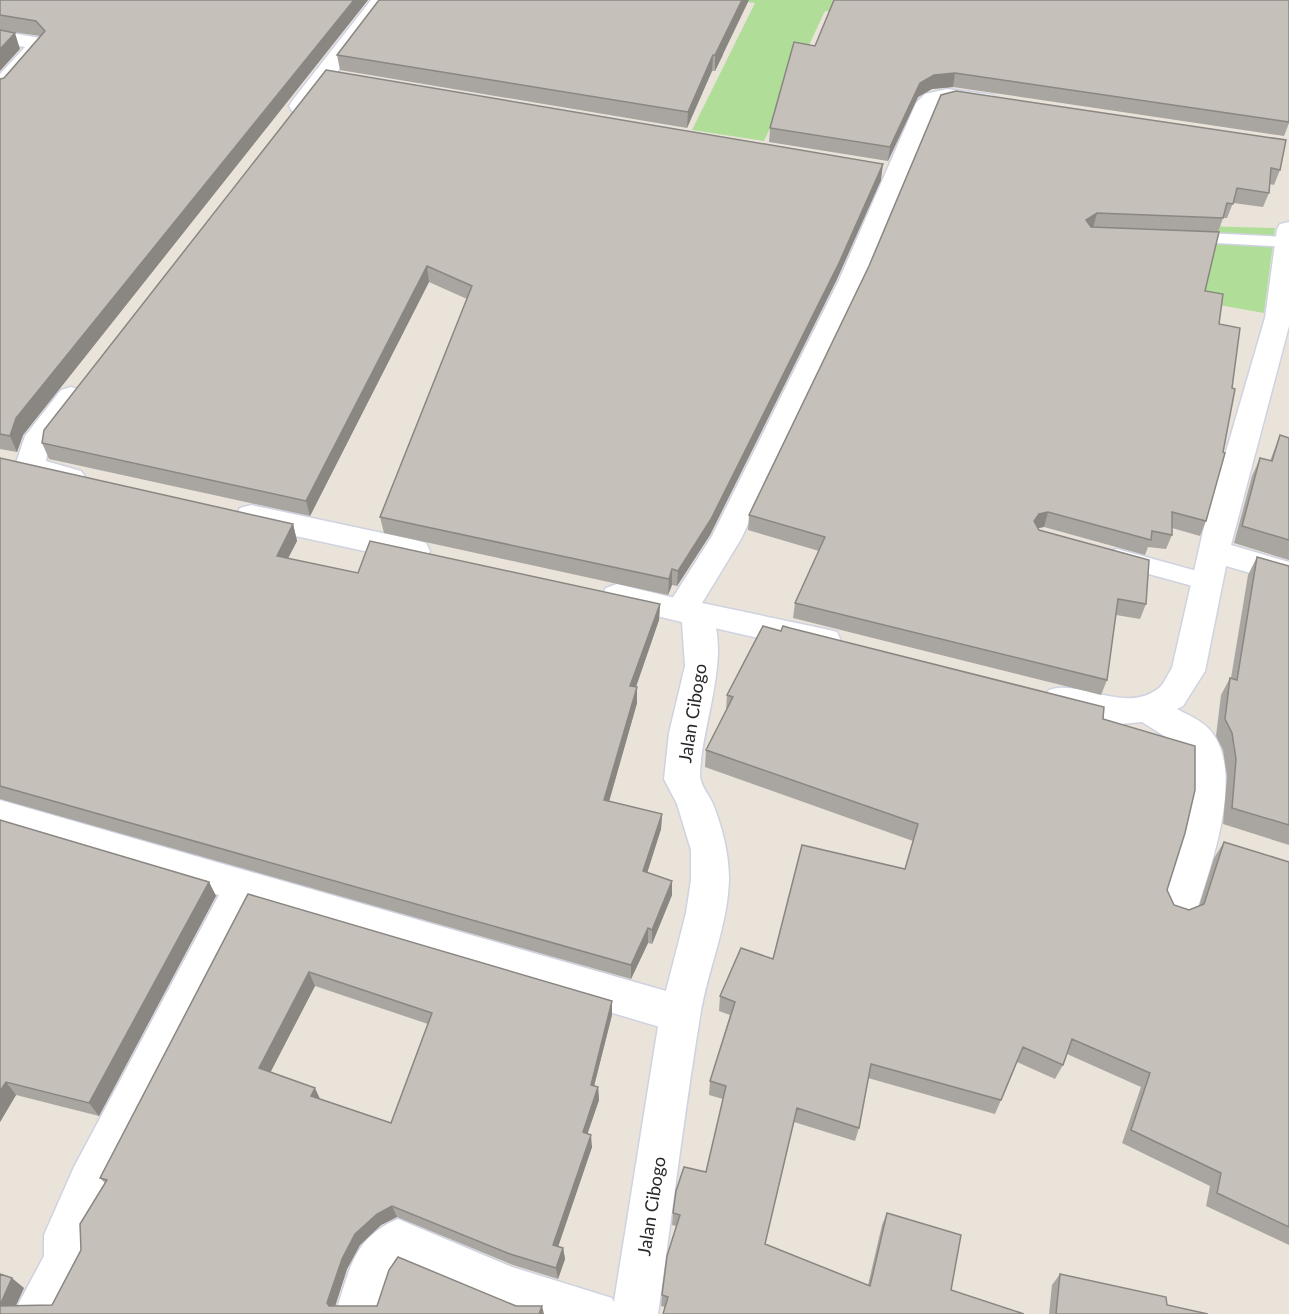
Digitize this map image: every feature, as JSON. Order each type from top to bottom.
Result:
[{"type":"street","points":[[287,123],[336,78],[381,0]]},
{"type":"street","points":[[0,37],[33,42],[38,45],[0,87]]},
{"type":"street","points":[[689,612],[852,280],[886,171],[927,103],[932,98],[944,95],[1011,104]]},
{"type":"street","points":[[1029,692],[1110,712],[1147,708],[1171,697],[1188,671],[1219,527],[1278,318],[1288,235]]},
{"type":"street","points":[[30,466],[34,443],[87,377]]},
{"type":"street","points":[[0,461],[30,466],[100,484]]},
{"type":"street","points":[[228,511],[437,556]]},
{"type":"street","points":[[1211,566],[1289,573]]},
{"type":"street","points":[[588,589],[738,624],[788,631],[858,649]]},
{"type":"street","name":"Jalan Cibogo","points":[[634,1314],[680,1014],[705,913],[710,880],[709,850],[694,804],[682,779],[686,733],[702,666],[689,612]]},
{"type":"street","points":[[1147,708],[1197,739],[1208,760],[1218,841],[1179,907]]},
{"type":"street","points":[[0,815],[680,1014]]},
{"type":"street","points":[[36,1314],[67,1260],[66,1235],[89,1182],[244,886]]},
{"type":"street","points":[[358,1314],[378,1259],[387,1245],[398,1241],[511,1289],[596,1314]]},
{"type":"lane","points":[[1168,237],[1288,235]]},
{"type":"lane","points":[[1099,552],[1211,566]]},
{"type":"green space","points":[[733,0],[947,0],[940,25],[825,11],[764,141],[692,130],[755,3]]},
{"type":"green space","points":[[1097,223],[1275,228],[1264,313],[1087,282]]},
{"type":"building","points":[[0,0],[354,0],[16,418],[10,436],[0,434],[0,79],[4,78],[45,31],[36,21],[0,15]]},
{"type":"building","points":[[379,0],[742,0],[713,55],[688,112],[337,55]]},
{"type":"building","points":[[834,0],[1289,0],[1289,122],[955,73],[934,75],[920,83],[890,147],[770,128],[794,42],[815,46]]},
{"type":"building","points":[[0,30],[15,33],[0,49]]},
{"type":"building","points":[[326,70],[883,164],[839,263],[711,519],[678,571],[672,569],[669,579],[380,517],[472,286],[427,266],[306,501],[42,443],[44,430]]},
{"type":"building","points":[[956,91],[1286,140],[1280,170],[1271,168],[1269,193],[1237,188],[1233,204],[1227,203],[1223,218],[1097,213],[1086,220],[1091,227],[1219,232],[1205,291],[1223,294],[1219,324],[1240,328],[1232,388],[1235,389],[1223,452],[1225,453],[1206,521],[1172,512],[1172,535],[1152,531],[1151,540],[1048,512],[1039,514],[1034,521],[1039,530],[1149,560],[1146,604],[1118,599],[1107,680],[795,603],[825,537],[749,515],[869,266],[941,95]]},
{"type":"building","points":[[1280,435],[1289,438],[1289,540],[1242,526],[1260,458],[1272,461]]},
{"type":"building","points":[[0,458],[293,524],[277,556],[358,573],[370,541],[660,604],[630,686],[637,687],[604,800],[662,814],[643,871],[672,881],[652,930],[648,928],[631,965],[0,786]]},
{"type":"building","points":[[1257,557],[1289,566],[1289,825],[1232,808],[1236,759],[1232,733],[1225,719],[1230,678],[1237,680]]},
{"type":"building","points":[[763,626],[781,631],[783,626],[1104,707],[1103,719],[1195,746],[1195,790],[1185,833],[1167,890],[1174,905],[1189,910],[1204,904],[1224,842],[1289,862],[1289,1227],[1217,1193],[1221,1173],[1131,1130],[1150,1073],[1072,1039],[1063,1065],[1023,1047],[1001,1100],[871,1064],[859,1128],[797,1108],[765,1244],[870,1286],[887,1213],[961,1235],[951,1290],[1024,1314],[663,1314],[668,1297],[662,1295],[667,1256],[680,1215],[673,1213],[676,1191],[684,1167],[706,1172],[726,1086],[710,1081],[735,1002],[720,996],[741,948],[773,959],[802,845],[905,869],[918,824],[706,750],[733,697],[727,695]]},
{"type":"building","points":[[0,820],[209,882],[89,1103],[6,1082],[0,1091]]},
{"type":"building","points":[[248,894],[612,1001],[591,1085],[598,1087],[583,1132],[591,1135],[553,1245],[563,1248],[556,1268],[510,1254],[392,1206],[377,1214],[355,1234],[342,1259],[327,1303],[329,1306],[377,1306],[389,1270],[398,1257],[516,1306],[542,1306],[539,1314],[0,1314],[0,1306],[52,1305],[81,1250],[80,1224],[107,1180],[100,1178]],"holes":[[[309,972],[432,1013],[391,1123],[311,1096],[315,1088],[259,1068]]]},
{"type":"building","points":[[0,1274],[12,1278],[0,1305]]},
{"type":"building","points":[[1060,1274],[1166,1297],[1167,1305],[1208,1314],[1056,1314]]}]
